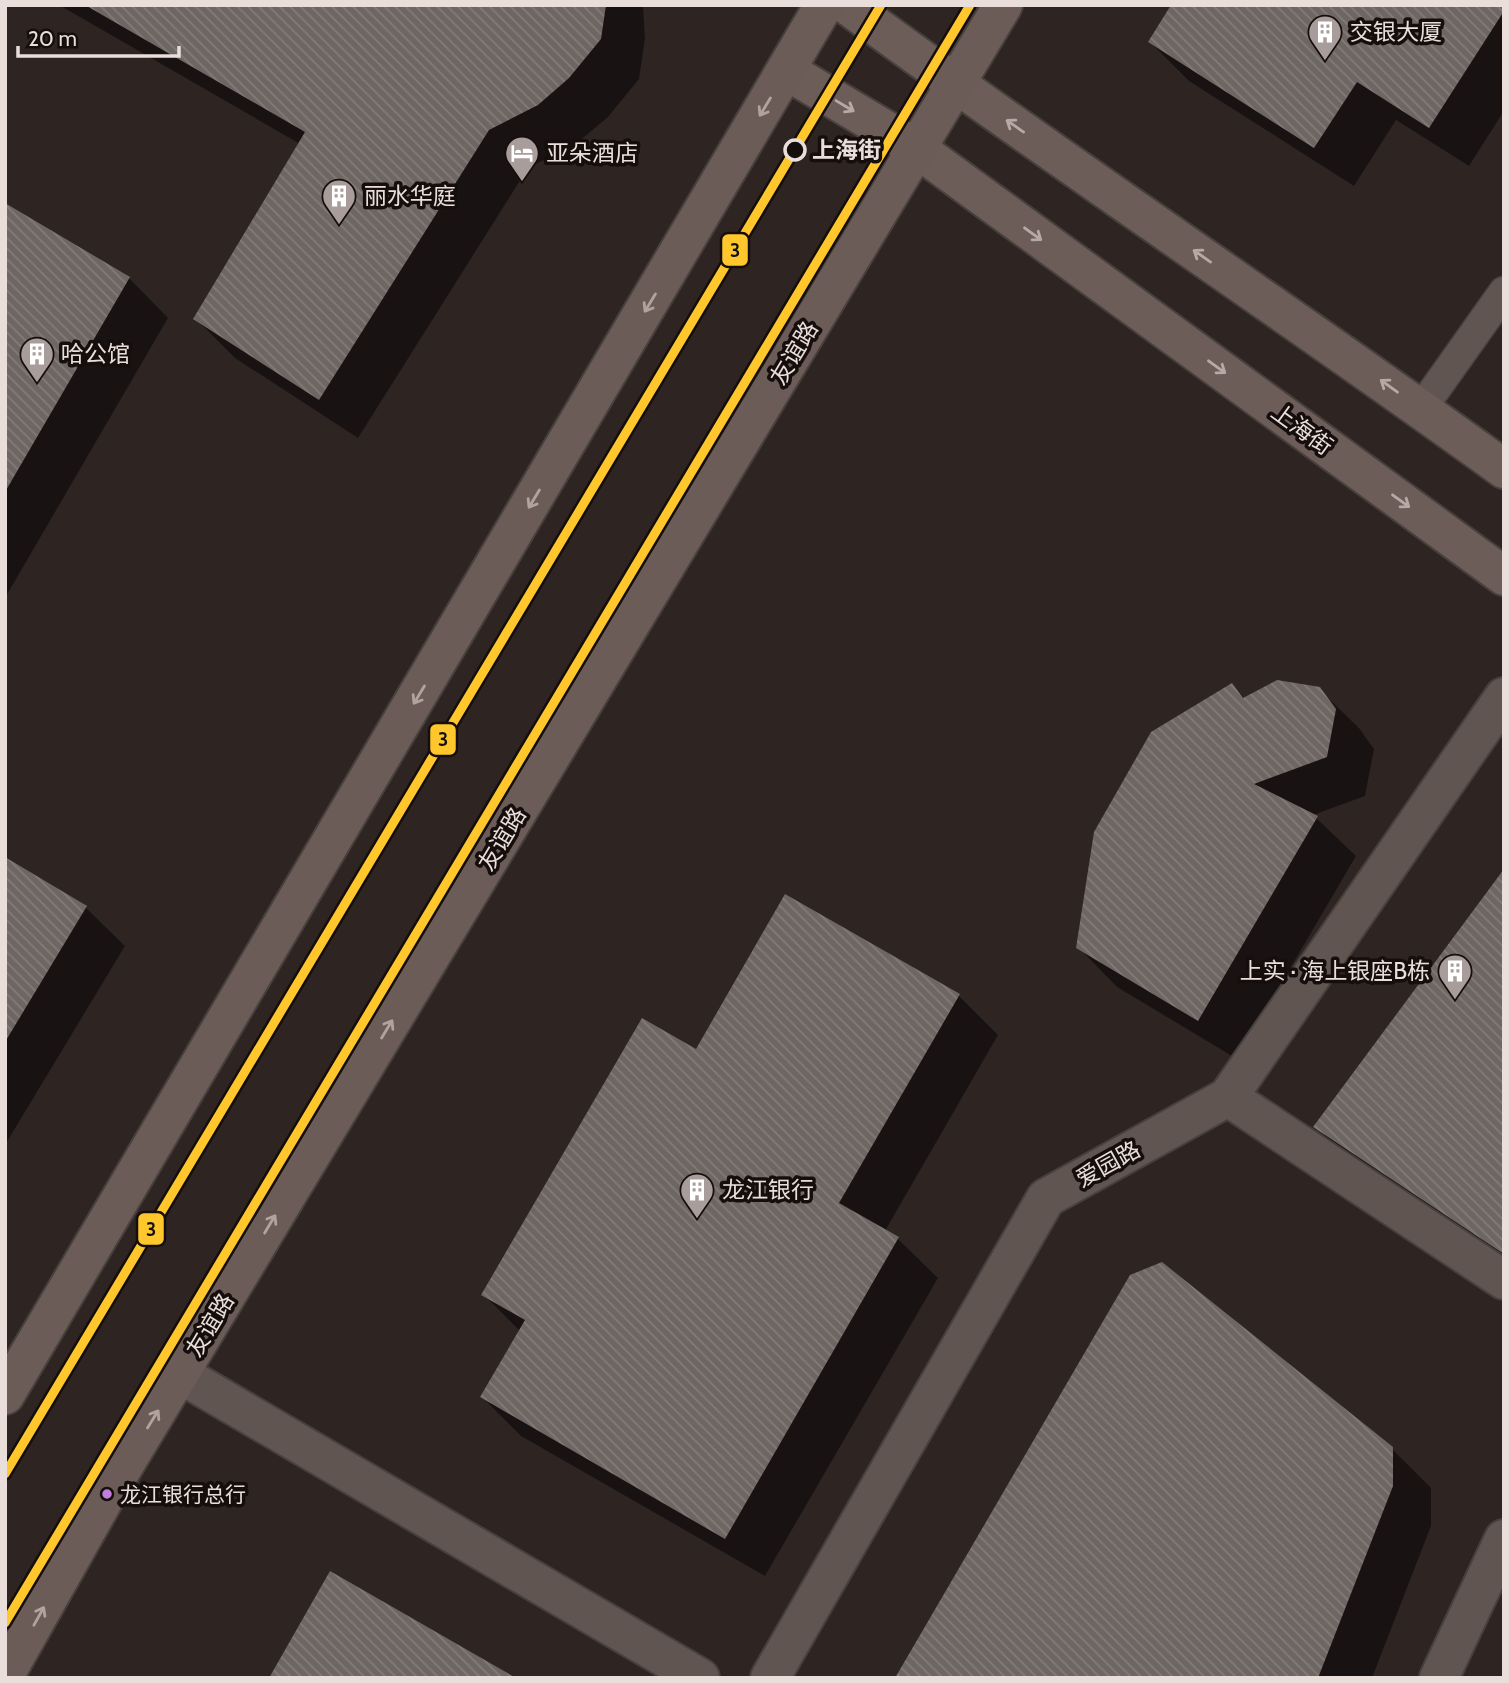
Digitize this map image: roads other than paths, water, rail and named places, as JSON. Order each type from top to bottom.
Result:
[{"type":"highway","points":[[5,1395],[824,5]]},
{"type":"highway","name":"友谊路","points":[[5,1675],[107,1494],[1003,5]]},
{"type":"main road","points":[[848,5],[954,84],[1504,469]]},
{"type":"main road","name":"上海街","points":[[787,71],[916,148],[1504,576]]},
{"type":"street","name":"爱园路","points":[[770,1678],[1046,1198],[1228,1097],[1504,697]]},
{"type":"street","points":[[1228,1097],[1504,1280]]},
{"type":"street","points":[[180,1374],[700,1678]]},
{"type":"street","points":[[1439,1678],[1504,1539]]},
{"type":"lane","points":[[1421,409],[1504,292]]},
{"type":"place","name":"交银大厦","points":[[1325,62]]},
{"type":"place","name":"上海街","points":[[795,150]]},
{"type":"place","name":"亚朵酒店","points":[[522,183]]},
{"type":"place","name":"丽水华庭","points":[[339,226]]},
{"type":"place","name":"哈公馆","points":[[37,384]]},
{"type":"place","name":"上实 · 海上银座B栋","points":[[1455,1001]]},
{"type":"place","name":"龙江银行","points":[[697,1220]]},
{"type":"place","name":"龙江银行总行","points":[[107,1494]]}]
